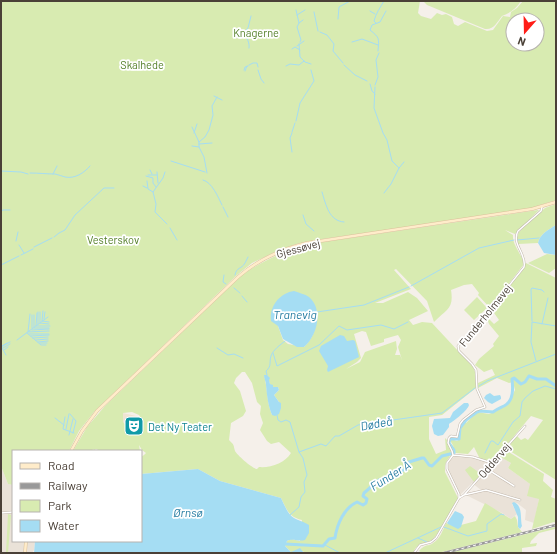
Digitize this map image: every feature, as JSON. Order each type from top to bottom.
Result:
[{"type":"street","name":"Gjessøvej","points":[[71,450],[96,411],[238,277],[264,258],[281,250],[307,243],[499,215],[542,207],[556,202]]},
{"type":"street","name":"Funderholmevej","points":[[459,498],[459,494],[447,469],[448,461],[453,455],[448,443],[449,438],[451,436],[458,436],[462,420],[476,410],[485,407],[477,389],[476,370],[459,351],[458,346],[524,267],[525,261],[517,244],[516,235],[518,231],[541,211],[542,207]]},
{"type":"street","name":"Oddervej","points":[[464,495],[524,426]]},
{"type":"street","points":[[453,455],[473,457],[492,463]]},
{"type":"street","points":[[486,470],[514,486]]},
{"type":"street","points":[[414,553],[420,545],[431,542],[436,538],[459,498],[464,495],[486,490],[520,500]]},
{"type":"street","points":[[1,513],[12,512]]},
{"type":"street","points":[[25,553],[26,542]]},
{"type":"shaded area","points":[[123,413],[138,417],[126,425],[122,421],[112,417]]},
{"type":"shaded area","points":[[498,455],[511,463],[508,468],[530,484],[539,499],[534,523],[525,520],[526,510],[517,503],[512,504],[517,514],[511,519],[466,495],[467,493],[481,490],[472,483],[460,495],[447,470],[449,461],[455,456],[471,457],[492,462]]},
{"type":"shaded area","points":[[1,466],[8,484],[12,485],[12,542],[35,542],[32,553],[1,553]]},
{"type":"green space","name":"Vesterskov","points":[[1,1],[420,1],[418,13],[421,16],[431,19],[437,13],[442,15],[446,14],[452,17],[454,24],[458,26],[465,22],[487,31],[493,30],[503,16],[505,16],[505,52],[545,52],[545,12],[511,12],[523,1],[556,1],[556,200],[525,210],[296,244],[252,263],[237,275],[94,412],[79,431],[70,450],[12,450],[12,485],[8,484],[1,466]]},
{"type":"green space","points":[[423,1],[521,1],[510,12],[505,12],[505,15],[502,16],[493,27],[488,29],[427,5]]},
{"type":"green space","points":[[556,204],[556,225],[542,235],[538,243],[518,244],[517,237],[519,232],[545,208]]},
{"type":"green space","points":[[539,210],[515,234],[505,230],[513,235],[514,242],[524,264],[490,308],[478,295],[479,293],[472,284],[464,285],[451,290],[452,296],[450,305],[434,322],[427,301],[396,269],[394,270],[411,289],[375,303],[383,303],[408,292],[417,298],[428,311],[409,320],[413,325],[422,322],[432,323],[473,367],[475,372],[476,388],[442,415],[429,417],[429,439],[436,454],[446,450],[445,438],[454,447],[451,439],[457,441],[460,439],[461,428],[464,422],[466,423],[477,412],[489,414],[508,404],[515,390],[513,382],[509,383],[497,378],[478,388],[478,383],[495,375],[492,369],[484,372],[475,365],[479,359],[494,346],[493,344],[499,336],[489,324],[486,316],[494,324],[499,320],[492,310],[526,263],[556,278],[556,480],[507,449],[509,444],[514,447],[510,444],[517,436],[521,440],[525,438],[528,440],[543,420],[531,416],[492,462],[480,459],[474,447],[468,454],[456,453],[450,456],[446,462],[445,472],[458,498],[443,525],[433,539],[419,545],[413,553],[304,553],[303,551],[291,552],[285,546],[287,541],[291,539],[300,541],[302,520],[291,515],[281,498],[220,481],[198,469],[142,474],[142,456],[146,453],[139,445],[140,450],[74,450],[87,427],[105,406],[242,275],[278,255],[316,243]],"holes":[[[317,310],[315,330],[311,339],[304,347],[288,344],[283,340],[278,326]],[[362,331],[366,332],[371,346],[384,342],[384,339],[398,335],[401,340],[398,347],[402,360],[400,355],[395,355],[397,349],[396,341],[365,352],[360,362],[346,369],[361,358],[354,334]],[[242,372],[245,372],[252,383],[257,402],[261,406],[260,414],[263,423],[260,430],[267,441],[271,444],[279,442],[291,453],[285,460],[273,466],[259,467],[257,469],[245,462],[235,451],[234,445],[229,440],[231,423],[243,416],[246,411],[240,391],[234,383],[236,378]],[[264,375],[267,375],[270,384],[273,387],[278,387],[279,390],[274,395],[279,402],[272,415]],[[132,412],[139,415],[143,421],[139,424],[143,429],[142,431],[138,432],[138,429],[132,433],[130,430],[133,428],[129,424],[126,425],[123,422],[123,413]]]},
{"type":"green space","points":[[547,254],[556,255],[556,268],[549,273],[528,263]]},
{"type":"green space","points":[[477,297],[487,308],[474,320],[464,310]]},
{"type":"green space","points":[[505,450],[544,474],[543,481],[553,490],[551,497],[556,499],[556,523],[554,522],[532,529],[539,499],[527,496],[530,484],[508,468],[511,463],[499,456]]},
{"type":"green space","points":[[470,466],[481,474],[474,482],[465,470]]},
{"type":"green space","points":[[485,503],[511,519],[515,516],[518,527],[522,532],[438,553],[422,553],[419,551],[423,547],[438,539],[446,523],[459,528],[461,525],[476,521]]},
{"type":"green space","points":[[8,514],[11,515],[8,553],[6,553]]},
{"type":"green space","points":[[555,527],[555,529],[539,533],[530,544],[537,543],[536,546],[522,548],[522,553],[449,553]]},
{"type":"water","points":[[556,225],[556,255],[544,253],[538,243],[539,240],[545,232]]},
{"type":"water","name":"Tranevig","points":[[294,291],[309,297],[314,302],[316,309],[317,323],[315,330],[309,342],[304,347],[297,347],[283,339],[278,326],[271,321],[272,310],[276,301],[284,294]]},
{"type":"water","points":[[340,335],[344,336],[347,341],[355,341],[359,357],[328,372],[328,366],[319,351],[321,346]]},
{"type":"water","points":[[264,375],[267,375],[270,378],[270,384],[273,385],[273,387],[278,387],[279,390],[274,395],[281,403],[281,408],[279,414],[275,416],[272,415],[267,397]]},
{"type":"water","points":[[490,393],[494,396],[500,395],[501,399],[492,404],[488,402],[484,398]]},
{"type":"water","points":[[464,403],[468,403],[468,407],[449,424],[449,427],[443,435],[438,436],[434,434],[432,426],[434,419],[450,418],[453,412]]},
{"type":"water","name":"Ørnsø","points":[[198,469],[220,481],[281,498],[292,517],[309,525],[309,533],[305,540],[289,540],[285,546],[291,552],[300,548],[304,553],[34,553],[35,542],[142,542],[142,474]]},
{"type":"water","points":[[514,502],[520,509],[522,526],[520,529],[518,527],[518,517],[512,503]]},
{"type":"water","points":[[455,511],[462,514],[464,517],[461,527],[458,529],[447,523]]},
{"type":"waterway","points":[[338,19],[339,7],[350,1]]},
{"type":"waterway","points":[[376,23],[374,21],[375,18],[384,1]]},
{"type":"waterway","points":[[296,10],[299,23],[297,27],[301,40],[300,42]]},
{"type":"waterway","points":[[297,15],[305,10]]},
{"type":"waterway","points":[[370,11],[375,14]]},
{"type":"waterway","points":[[378,51],[378,39],[370,30],[372,25],[380,22],[386,11]]},
{"type":"waterway","points":[[314,12],[318,31]]},
{"type":"waterway","points":[[245,31],[248,28],[251,16]]},
{"type":"waterway","points":[[299,23],[303,20]]},
{"type":"waterway","points":[[245,32],[249,48]]},
{"type":"waterway","points":[[320,32],[327,35],[334,44],[333,51],[343,63]]},
{"type":"waterway","points":[[241,38],[245,35]]},
{"type":"waterway","points":[[352,42],[362,39],[378,45]]},
{"type":"waterway","points":[[297,46],[304,41]]},
{"type":"waterway","points":[[299,44],[300,57],[305,62],[311,64]]},
{"type":"waterway","points":[[292,49],[295,47],[300,50]]},
{"type":"waterway","points":[[375,85],[378,77],[376,60],[379,53]]},
{"type":"waterway","points":[[286,66],[290,64],[299,65],[304,61]]},
{"type":"waterway","points":[[249,65],[257,63],[258,67]]},
{"type":"waterway","points":[[344,65],[355,75],[367,81]]},
{"type":"waterway","points":[[245,71],[247,66]]},
{"type":"waterway","points":[[244,70],[245,67],[248,66]]},
{"type":"waterway","points":[[258,70],[264,83]]},
{"type":"waterway","points":[[296,121],[300,103],[314,81],[311,70]]},
{"type":"waterway","points":[[370,84],[372,91],[375,94]]},
{"type":"waterway","points":[[375,87],[374,108],[387,140],[392,161],[399,168]]},
{"type":"waterway","points":[[214,96],[222,100]]},
{"type":"waterway","points":[[199,142],[205,137],[209,130],[213,115],[212,106],[217,97]]},
{"type":"waterway","points":[[292,132],[295,123]]},
{"type":"waterway","points":[[194,133],[197,124]]},
{"type":"waterway","points":[[192,127],[204,157],[207,173]]},
{"type":"waterway","points":[[292,133],[290,138],[292,152]]},
{"type":"waterway","points":[[199,144],[212,143]]},
{"type":"waterway","points":[[192,146],[199,147]]},
{"type":"waterway","points":[[171,161],[205,172]]},
{"type":"waterway","points":[[384,193],[404,162]]},
{"type":"waterway","points":[[53,174],[57,166]]},
{"type":"waterway","points":[[30,173],[55,174],[65,177],[72,177],[82,173],[90,166]]},
{"type":"waterway","points":[[150,170],[152,174]]},
{"type":"waterway","points":[[1,171],[21,172],[28,174]]},
{"type":"waterway","points":[[157,172],[158,183]]},
{"type":"waterway","points":[[165,172],[163,178],[153,192],[156,204],[155,212],[167,224]]},
{"type":"waterway","points":[[148,175],[157,175]]},
{"type":"waterway","points":[[146,176],[153,178],[153,183],[156,187]]},
{"type":"waterway","points":[[203,180],[212,187],[222,205]]},
{"type":"waterway","points":[[147,181],[148,189],[153,192]]},
{"type":"waterway","points":[[143,186],[147,188]]},
{"type":"waterway","points":[[54,237],[65,230],[75,215],[104,188],[114,188]]},
{"type":"waterway","points":[[322,192],[329,212],[335,219],[344,222]]},
{"type":"waterway","points":[[223,207],[228,217]]},
{"type":"waterway","points":[[1,211],[10,210]]},
{"type":"waterway","points":[[303,215],[306,224],[314,231]]},
{"type":"waterway","points":[[170,228],[177,240]]},
{"type":"waterway","points":[[16,241],[18,232]]},
{"type":"waterway","points":[[34,247],[52,238]]},
{"type":"waterway","points":[[517,240],[539,238]]},
{"type":"waterway","points":[[411,286],[479,248],[514,240]]},
{"type":"waterway","points":[[19,245],[24,253]]},
{"type":"waterway","points":[[21,255],[33,249]]},
{"type":"waterway","points":[[1,265],[19,256]]},
{"type":"waterway","points":[[235,275],[244,265],[248,257]]},
{"type":"waterway","points":[[224,275],[223,282],[226,284]]},
{"type":"waterway","points":[[317,312],[364,305],[409,287]]},
{"type":"waterway","points":[[234,288],[240,293]]},
{"type":"waterway","points":[[532,321],[531,289],[542,290],[544,292]]},
{"type":"waterway","points":[[242,296],[247,302]]},
{"type":"waterway","points":[[542,324],[548,298]]},
{"type":"waterway","points":[[43,311],[42,321],[49,322]]},
{"type":"waterway","points":[[38,312],[38,324]]},
{"type":"waterway","points":[[40,312],[40,322]]},
{"type":"waterway","points":[[44,319],[45,312]]},
{"type":"waterway","points":[[37,313],[36,326],[50,326]]},
{"type":"waterway","points":[[30,314],[28,332],[49,331]]},
{"type":"waterway","points":[[32,315],[32,328]]},
{"type":"waterway","points":[[34,315],[34,327]]},
{"type":"waterway","points":[[17,340],[48,317]]},
{"type":"waterway","points":[[273,353],[277,366],[319,345],[339,326],[347,330],[381,325],[394,329],[408,322]]},
{"type":"waterway","points":[[536,361],[531,342],[532,322],[556,326]]},
{"type":"waterway","points":[[40,323],[49,324]]},
{"type":"waterway","points":[[34,328],[49,328]]},
{"type":"waterway","points":[[32,330],[49,329]]},
{"type":"waterway","points":[[27,333],[41,345],[46,345]]},
{"type":"waterway","points":[[29,334],[49,334]]},
{"type":"waterway","points":[[31,336],[49,335]]},
{"type":"waterway","points":[[33,338],[48,337]]},
{"type":"waterway","points":[[36,340],[48,339]]},
{"type":"waterway","points":[[38,342],[48,341]]},
{"type":"waterway","points":[[267,375],[266,371],[270,366],[270,358],[272,354],[285,341]]},
{"type":"waterway","points":[[1,347],[10,342]]},
{"type":"waterway","points":[[2,346],[7,343]]},
{"type":"waterway","points":[[40,343],[47,343]]},
{"type":"waterway","points":[[3,348],[10,344]]},
{"type":"waterway","points":[[1,346],[6,355]]},
{"type":"waterway","points":[[4,350],[8,347]]},
{"type":"waterway","points":[[217,348],[228,355],[234,354],[243,358]]},
{"type":"waterway","name":"Dødeå","points":[[479,386],[487,381],[556,354]]},
{"type":"waterway","name":"Funder Å","points":[[285,544],[323,546],[329,539],[335,538],[339,522],[348,508],[357,502],[363,505],[366,503],[367,499],[363,496],[364,493],[379,480],[388,477],[397,471],[406,469],[409,462],[424,458],[429,465],[432,466],[442,456],[454,453],[454,450],[449,443],[450,439],[459,439],[460,428],[466,420],[480,411],[493,412],[510,401],[513,386],[512,379],[514,378],[521,384],[525,382],[529,376],[537,379],[546,379],[556,386]]},
{"type":"waterway","points":[[485,453],[491,441],[498,445],[513,422],[520,416],[522,402],[525,398],[533,391],[545,386],[556,389]]},
{"type":"waterway","name":"Dødeå","points":[[290,515],[299,507],[301,497],[305,492],[304,482],[307,475],[303,458],[299,452],[321,444],[326,446],[335,436],[339,436],[358,425],[442,413],[475,388]]},
{"type":"waterway","points":[[66,429],[69,414]]},
{"type":"waterway","points":[[70,414],[76,421],[73,433]]},
{"type":"waterway","points":[[277,415],[278,420],[281,422],[286,420],[290,422],[299,452]]},
{"type":"waterway","points":[[65,417],[63,429],[74,433]]},
{"type":"waterway","points":[[55,418],[64,425]]},
{"type":"waterway","points":[[69,435],[73,419]]},
{"type":"waterway","points":[[444,527],[468,536],[487,531],[487,524],[501,514],[504,515]]},
{"type":"waterway","points":[[385,553],[441,527]]},
{"type":"waterway","points":[[418,538],[427,542]]},
{"type":"waterway","points":[[325,545],[340,553]]},
{"type":"railway","points":[[444,553],[556,525]]},
{"type":"place","name":"Det Ny Teater","points":[[134,426]]},
{"type":"park label","name":"Knagerne","points":[[256,32]]},
{"type":"park label","name":"Skalhede","points":[[142,64]]}]
